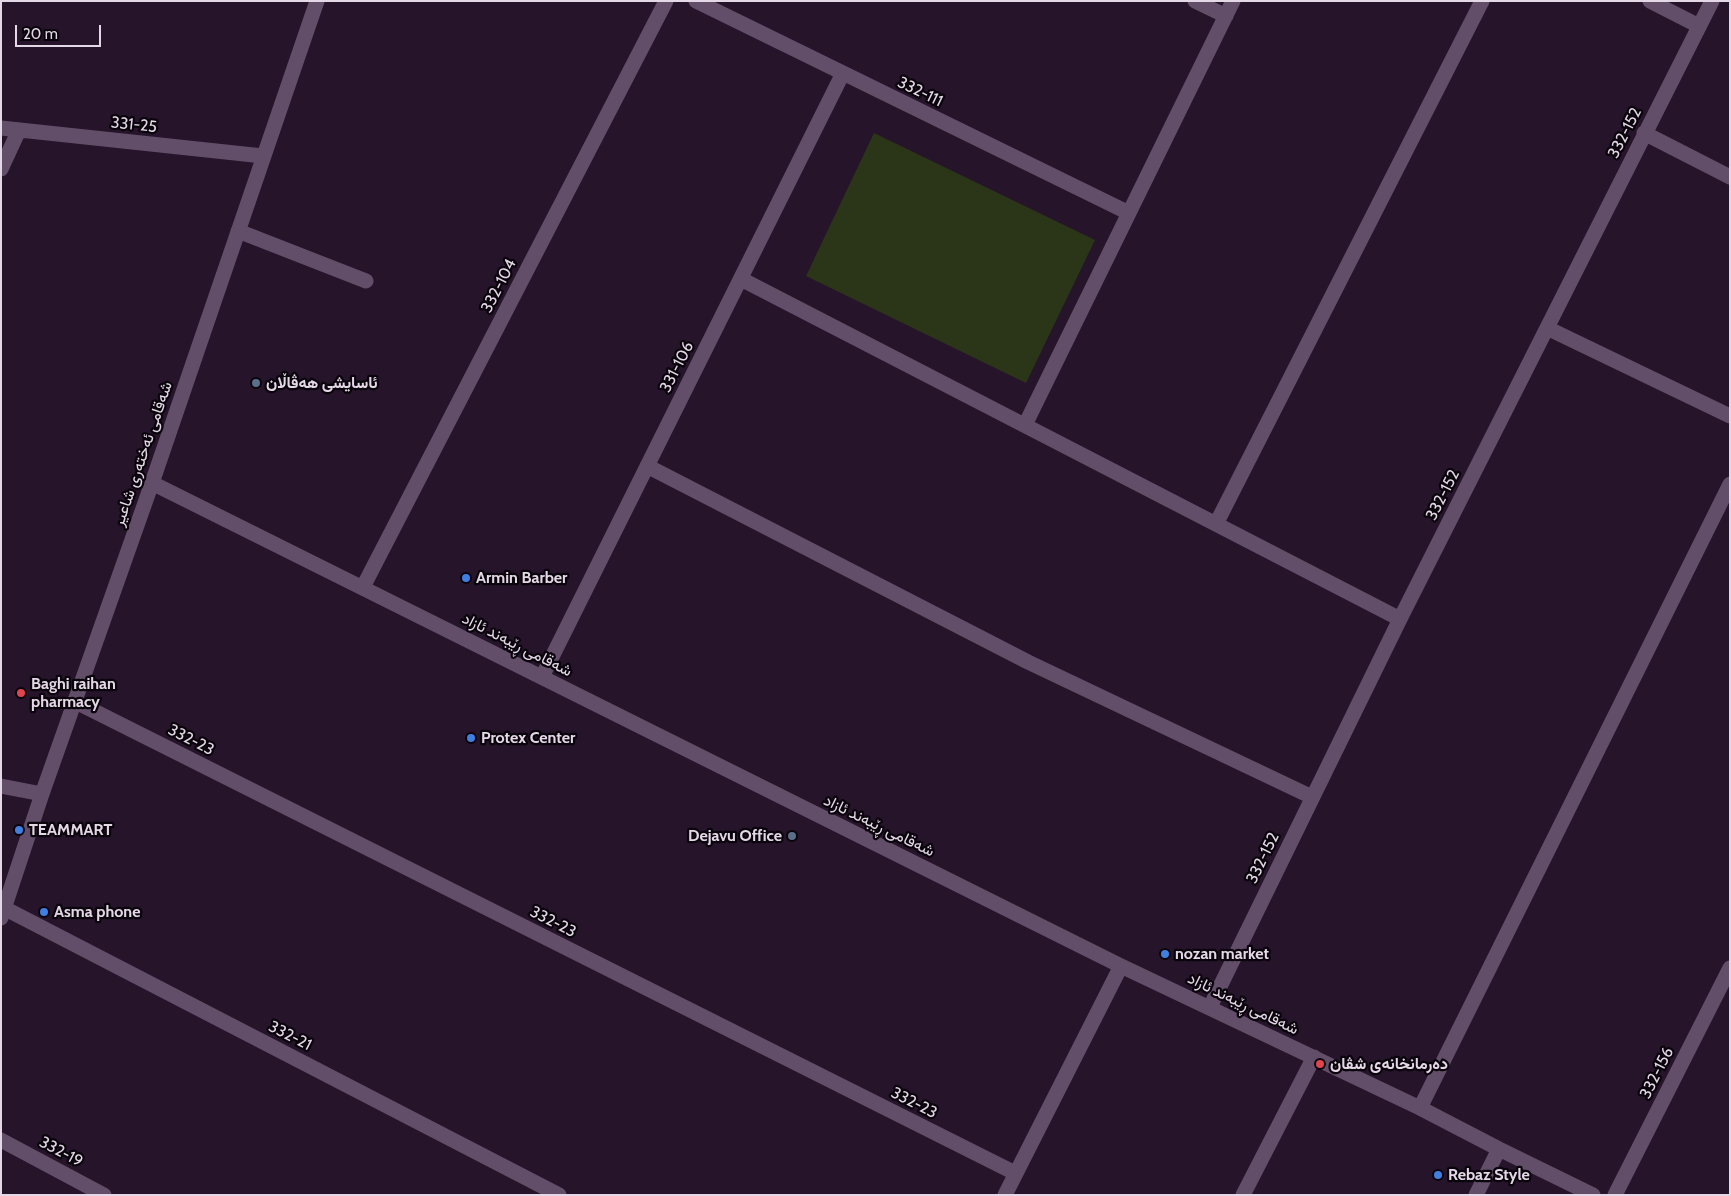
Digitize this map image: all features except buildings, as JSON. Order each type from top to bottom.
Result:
[{"type":"street","name":"شەقامی ئەختەری شاعیر","points":[[3,913],[74,701],[152,482],[317,1]]},
{"type":"street","name":"332-104","points":[[363,587],[666,1]]},
{"type":"street","name":"332-111","points":[[696,1],[1129,213]]},
{"type":"street","points":[[1195,1],[1226,16]]},
{"type":"street","points":[[1025,425],[1233,1]]},
{"type":"street","points":[[1216,524],[1482,1]]},
{"type":"street","points":[[1650,1],[1699,26]]},
{"type":"street","name":"332-152","points":[[1210,1006],[1400,619],[1712,1]]},
{"type":"street","name":"331-106","points":[[542,677],[843,73]]},
{"type":"street","name":"331-25","points":[[1,128],[263,156]]},
{"type":"street","points":[[1,169],[18,130]]},
{"type":"street","points":[[1644,133],[1730,177]]},
{"type":"street","points":[[238,231],[366,281]]},
{"type":"street","points":[[740,279],[1400,619]]},
{"type":"street","points":[[1547,328],[1730,416]]},
{"type":"street","points":[[647,466],[1028,662],[1312,797]]},
{"type":"street","name":"شەقامی ڕێبەند ئازاد","points":[[152,482],[1121,966],[1210,1006],[1593,1195]]},
{"type":"street","points":[[1420,1108],[1730,484]]},
{"type":"street","name":"332-23","points":[[74,701],[1015,1174]]},
{"type":"street","points":[[1,786],[42,794]]},
{"type":"street","name":"332-21","points":[[3,913],[560,1195]]},
{"type":"street","points":[[1004,1195],[1121,966]]},
{"type":"street","name":"332-156","points":[[1615,1195],[1724,994],[1730,968]]},
{"type":"street","points":[[1244,1195],[1314,1057]]},
{"type":"street","name":"332-19","points":[[1,1140],[104,1195]]},
{"type":"street","points":[[1476,1195],[1499,1149]]},
{"type":"green space","points":[[874,133],[1095,240],[1026,383],[806,276]]},
{"type":"place","name":"ئاسایشی هەڤاڵان","points":[[256,383]]},
{"type":"place","name":"Armin Barber","points":[[466,578]]},
{"type":"place","name":"Baghi raihan pharmacy","points":[[21,693]]},
{"type":"place","name":"Protex Center","points":[[471,738]]},
{"type":"place","name":"TEAMMART","points":[[19,830]]},
{"type":"place","name":"Dejavu Office","points":[[792,836]]},
{"type":"place","name":"Asma phone","points":[[44,912]]},
{"type":"place","name":"nozan market","points":[[1165,954]]},
{"type":"place","name":"دەرمانخانەی شڤان","points":[[1320,1064]]},
{"type":"place","name":"Rebaz Style","points":[[1438,1175]]}]
